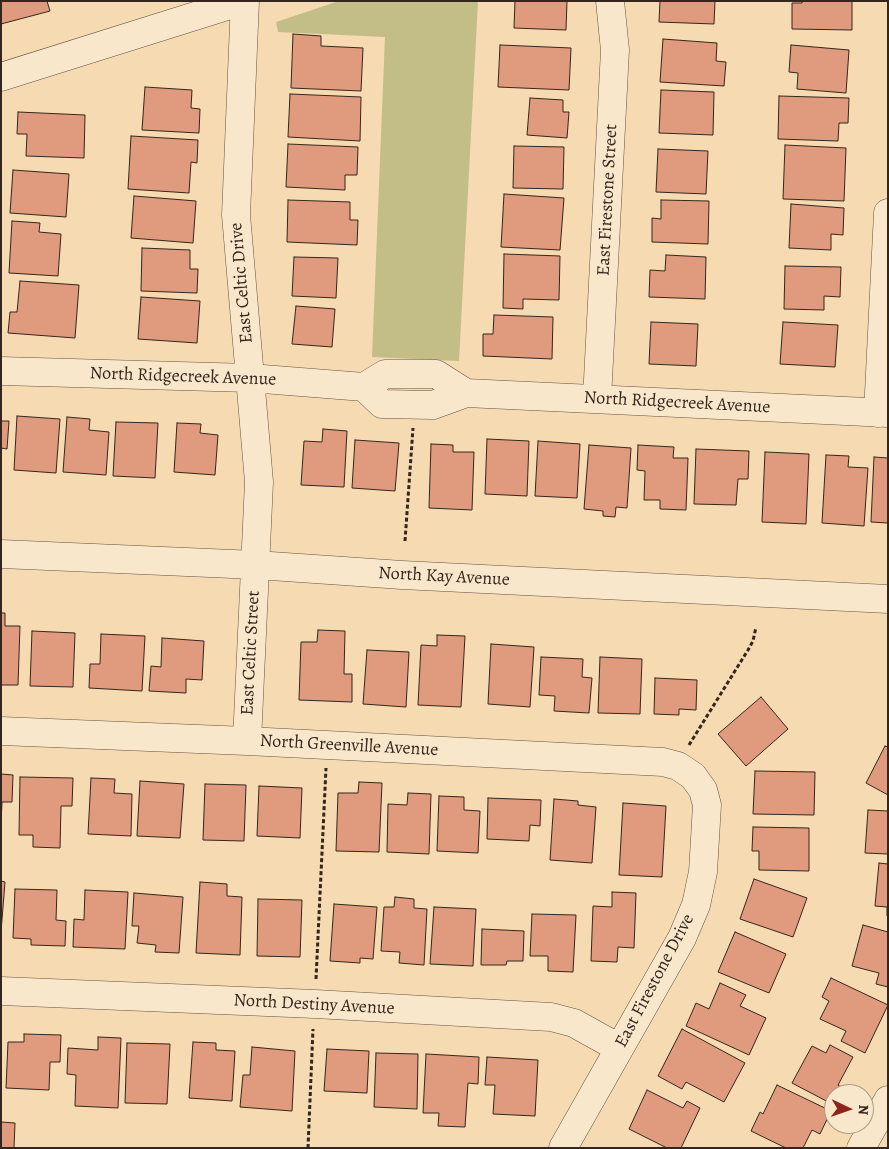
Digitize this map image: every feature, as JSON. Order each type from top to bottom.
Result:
[{"type":"street","points":[[1,77],[244,1]]},
{"type":"street","name":"East Celtic Drive","points":[[244,1],[236,215],[259,482],[256,565]]},
{"type":"street","name":"East Firestone Street","points":[[598,399],[615,50],[610,1]]},
{"type":"street","points":[[883,413],[888,213]]},
{"type":"street","name":"North Ridgecreek Avenue","points":[[1,371],[250,378],[364,387],[385,374],[436,374],[466,393]]},
{"type":"street","name":"North Ridgecreek Avenue","points":[[364,387],[382,404],[433,405],[466,393],[883,413]]},
{"type":"street","name":"North Kay Avenue","points":[[1,554],[256,565],[402,575],[888,599]]},
{"type":"street","name":"East Celtic Street","points":[[246,741],[256,565]]},
{"type":"street","name":"North Greenville Avenue","points":[[1,731],[663,762],[678,766],[693,776]]},
{"type":"street","name":"East Firestone Drive","points":[[570,1145],[619,1048],[682,938],[696,905],[703,872],[707,805],[703,790],[693,776]]},
{"type":"street","name":"North Destiny Avenue","points":[[1,990],[551,1017],[574,1023],[619,1048]]},
{"type":"street","points":[[862,1148],[888,1100]]},
{"type":"path","points":[[405,541],[415,405]]},
{"type":"path","points":[[687,747],[748,650],[753,641],[756,627]]},
{"type":"path","points":[[316,985],[327,763]]},
{"type":"path","points":[[308,1148],[314,1024]]},
{"type":"shaded area","points":[[339,1],[478,1],[459,361],[372,357],[385,37],[278,32],[276,22]]},
{"type":"building","points":[[1,1],[47,1],[50,11],[1,24]]},
{"type":"building","points":[[515,1],[567,1],[566,30],[514,28]]},
{"type":"building","points":[[660,1],[715,1],[714,24],[659,22]]},
{"type":"building","points":[[802,1],[852,1],[852,30],[792,29],[792,3],[802,3]]},
{"type":"building","points":[[293,34],[321,36],[321,46],[363,48],[361,91],[291,88]]},
{"type":"building","points":[[663,39],[717,43],[716,61],[726,62],[724,86],[660,82]]},
{"type":"building","points":[[500,45],[571,48],[569,90],[498,87]]},
{"type":"building","points":[[791,45],[849,50],[846,93],[797,89],[798,73],[789,72]]},
{"type":"building","points":[[145,87],[192,90],[191,108],[200,109],[199,133],[142,130]]},
{"type":"building","points":[[661,90],[714,92],[713,135],[659,133]]},
{"type":"building","points":[[290,94],[361,97],[360,141],[288,137]]},
{"type":"building","points":[[779,96],[849,98],[848,123],[839,123],[838,141],[778,139]]},
{"type":"building","points":[[530,98],[563,100],[563,112],[569,112],[567,138],[527,135]]},
{"type":"building","points":[[18,112],[85,115],[84,158],[26,156],[27,134],[17,134]]},
{"type":"building","points":[[131,136],[198,140],[197,163],[191,162],[189,193],[128,189]]},
{"type":"building","points":[[288,144],[358,147],[357,175],[345,175],[345,190],[286,187]]},
{"type":"building","points":[[785,145],[846,148],[844,201],[783,199]]},
{"type":"building","points":[[514,146],[564,147],[563,189],[513,188]]},
{"type":"building","points":[[658,149],[708,151],[706,194],[656,192]]},
{"type":"building","points":[[13,170],[69,174],[66,217],[10,213]]},
{"type":"building","points":[[504,194],[564,198],[560,250],[501,247]]},
{"type":"building","points":[[134,196],[196,201],[193,243],[131,238]]},
{"type":"building","points":[[288,200],[350,202],[350,220],[358,220],[357,245],[287,242]]},
{"type":"building","points":[[661,200],[709,201],[708,244],[652,242],[652,218],[661,219]]},
{"type":"building","points":[[791,204],[844,208],[843,235],[831,234],[831,250],[789,248]]},
{"type":"building","points":[[12,221],[40,223],[39,232],[61,234],[58,276],[9,273]]},
{"type":"building","points":[[142,248],[190,250],[190,269],[198,269],[197,293],[141,291]]},
{"type":"building","points":[[504,254],[560,256],[559,300],[523,299],[523,309],[503,308]]},
{"type":"building","points":[[666,255],[706,257],[705,299],[649,297],[650,270],[665,271]]},
{"type":"building","points":[[294,257],[338,258],[336,298],[292,296]]},
{"type":"building","points":[[785,266],[841,267],[840,297],[824,296],[824,310],[784,309]]},
{"type":"building","points":[[20,281],[79,285],[75,338],[8,333],[10,312],[17,312]]},
{"type":"building","points":[[141,297],[200,301],[197,343],[138,339]]},
{"type":"building","points":[[296,306],[335,309],[332,347],[292,344]]},
{"type":"building","points":[[494,315],[553,317],[552,359],[483,356],[483,334],[493,334]]},
{"type":"building","points":[[651,322],[698,324],[696,366],[649,364]]},
{"type":"building","points":[[783,322],[838,325],[835,367],[780,364]]},
{"type":"building","points":[[17,416],[60,419],[56,473],[14,470]]},
{"type":"building","points":[[67,417],[90,419],[89,430],[109,432],[106,475],[63,472]]},
{"type":"building","points":[[1,421],[9,421],[7,449],[1,448]]},
{"type":"building","points":[[116,422],[158,423],[155,478],[113,476]]},
{"type":"building","points":[[177,423],[201,424],[200,433],[218,435],[215,475],[174,472]]},
{"type":"building","points":[[323,429],[347,431],[344,487],[301,485],[304,441],[322,442]]},
{"type":"building","points":[[487,439],[529,441],[527,496],[485,494]]},
{"type":"building","points":[[355,440],[399,443],[395,491],[352,488]]},
{"type":"building","points":[[538,441],[580,444],[577,498],[535,496]]},
{"type":"building","points":[[431,444],[453,445],[453,452],[474,452],[472,510],[429,508]]},
{"type":"building","points":[[589,445],[631,448],[627,508],[616,507],[615,517],[603,516],[603,511],[584,509]]},
{"type":"building","points":[[638,445],[674,447],[673,458],[688,458],[686,510],[660,509],[660,500],[644,500],[645,471],[637,470]]},
{"type":"building","points":[[696,449],[749,451],[748,479],[738,479],[736,505],[694,504]]},
{"type":"building","points":[[765,452],[809,454],[806,524],[762,522]]},
{"type":"building","points":[[826,455],[849,456],[848,467],[868,468],[864,526],[822,523]]},
{"type":"building","points":[[874,457],[888,458],[888,523],[871,522]]},
{"type":"building","points":[[1,613],[5,613],[5,626],[20,626],[18,685],[1,685]]},
{"type":"building","points":[[318,630],[345,631],[344,674],[352,674],[352,702],[299,700],[301,642],[317,642]]},
{"type":"building","points":[[32,631],[75,633],[73,687],[30,686]]},
{"type":"building","points":[[101,634],[145,636],[142,691],[89,688],[90,664],[100,664]]},
{"type":"building","points":[[437,635],[465,636],[461,707],[418,705],[421,645],[437,646]]},
{"type":"building","points":[[162,638],[204,641],[202,680],[186,679],[186,693],[149,691],[151,666],[161,667]]},
{"type":"building","points":[[491,644],[534,647],[530,707],[488,704]]},
{"type":"building","points":[[367,650],[409,652],[406,707],[363,704]]},
{"type":"building","points":[[541,657],[583,659],[582,677],[592,678],[589,713],[554,711],[555,696],[539,695]]},
{"type":"building","points":[[600,657],[642,659],[640,714],[598,713]]},
{"type":"building","points":[[655,678],[697,680],[696,710],[679,709],[679,715],[654,714]]},
{"type":"building","points":[[761,697],[788,729],[746,766],[718,734]]},
{"type":"building","points":[[885,746],[888,747],[888,795],[866,783]]},
{"type":"building","points":[[755,771],[815,772],[814,815],[753,814]]},
{"type":"building","points":[[1,774],[13,775],[12,802],[2,802],[1,824]]},
{"type":"building","points":[[20,777],[73,778],[72,806],[61,806],[60,848],[33,847],[33,835],[19,835]]},
{"type":"building","points":[[91,778],[115,779],[114,793],[132,794],[131,836],[88,834]]},
{"type":"building","points":[[140,781],[184,784],[180,838],[137,836]]},
{"type":"building","points":[[359,782],[382,783],[379,852],[336,851],[338,793],[358,793]]},
{"type":"building","points":[[205,784],[246,785],[244,841],[203,840]]},
{"type":"building","points":[[259,786],[302,788],[300,838],[257,836]]},
{"type":"building","points":[[408,793],[431,794],[429,854],[387,852],[388,804],[407,805]]},
{"type":"building","points":[[439,796],[464,797],[464,810],[480,811],[478,853],[437,851]]},
{"type":"building","points":[[488,798],[541,800],[540,826],[530,825],[529,841],[487,839]]},
{"type":"building","points":[[554,799],[578,801],[578,805],[596,807],[592,863],[550,860]]},
{"type":"building","points":[[623,803],[666,806],[662,877],[619,875]]},
{"type":"building","points":[[868,810],[888,811],[888,854],[865,853]]},
{"type":"building","points":[[753,827],[809,828],[809,871],[759,870],[759,851],[752,851]]},
{"type":"building","points":[[879,863],[888,864],[888,916],[887,907],[875,906]]},
{"type":"building","points":[[754,879],[807,898],[793,937],[740,919]]},
{"type":"building","points":[[1,881],[5,882],[1,932]]},
{"type":"building","points":[[200,882],[227,884],[227,896],[242,897],[240,955],[196,953]]},
{"type":"building","points":[[15,889],[57,890],[56,920],[66,921],[65,946],[31,945],[31,939],[13,938]]},
{"type":"building","points":[[85,890],[128,892],[125,949],[73,947],[74,919],[84,920]]},
{"type":"building","points":[[612,892],[636,893],[634,948],[618,947],[617,962],[591,961],[593,906],[612,907]]},
{"type":"building","points":[[134,893],[183,897],[179,953],[155,952],[156,945],[137,943],[139,926],[132,926]]},
{"type":"building","points":[[395,897],[414,899],[414,908],[427,909],[424,965],[399,963],[400,952],[381,951],[384,907],[394,907]]},
{"type":"building","points":[[258,899],[302,900],[300,957],[257,956]]},
{"type":"building","points":[[334,904],[377,907],[373,959],[360,958],[360,963],[330,961]]},
{"type":"building","points":[[434,907],[476,909],[473,966],[430,964]]},
{"type":"building","points":[[532,914],[576,915],[573,972],[548,971],[548,956],[530,956]]},
{"type":"building","points":[[863,925],[888,932],[888,987],[876,984],[879,973],[852,966]]},
{"type":"building","points":[[482,929],[524,931],[523,961],[507,961],[506,965],[481,965]]},
{"type":"building","points":[[735,932],[786,954],[769,993],[718,972]]},
{"type":"building","points":[[831,978],[888,1005],[865,1053],[841,1041],[846,1031],[820,1019],[829,1001],[822,997]]},
{"type":"building","points":[[720,983],[746,995],[740,1006],[766,1018],[749,1055],[686,1026],[696,1003],[709,1009]]},
{"type":"building","points":[[682,1029],[745,1063],[724,1102],[686,1082],[682,1089],[658,1076]]},
{"type":"building","points":[[24,1034],[61,1035],[60,1062],[50,1062],[49,1090],[6,1088],[8,1042],[24,1042]]},
{"type":"building","points":[[98,1037],[121,1038],[118,1108],[75,1106],[76,1075],[67,1074],[68,1048],[98,1050]]},
{"type":"building","points":[[193,1042],[216,1043],[216,1050],[235,1051],[232,1101],[189,1098]]},
{"type":"building","points":[[127,1043],[170,1044],[167,1104],[125,1103]]},
{"type":"building","points":[[830,1045],[853,1057],[839,1084],[824,1084],[824,1100],[792,1083],[812,1046],[826,1053]]},
{"type":"building","points":[[252,1047],[295,1051],[292,1111],[240,1107],[243,1075],[250,1075]]},
{"type":"building","points":[[327,1049],[369,1051],[367,1093],[324,1091]]},
{"type":"building","points":[[376,1053],[418,1054],[417,1109],[374,1107]]},
{"type":"building","points":[[426,1054],[479,1057],[478,1084],[468,1083],[465,1127],[438,1126],[439,1113],[423,1113]]},
{"type":"building","points":[[487,1057],[538,1060],[535,1116],[493,1114],[495,1085],[485,1085]]},
{"type":"building","points":[[777,1085],[824,1108],[824,1126],[820,1134],[812,1130],[803,1148],[786,1148],[751,1131],[760,1112],[763,1114]]},
{"type":"building","points":[[647,1090],[683,1108],[687,1101],[700,1108],[681,1148],[667,1148],[629,1129]]},
{"type":"building","points":[[1,1122],[15,1123],[14,1148],[1,1148]]}]
